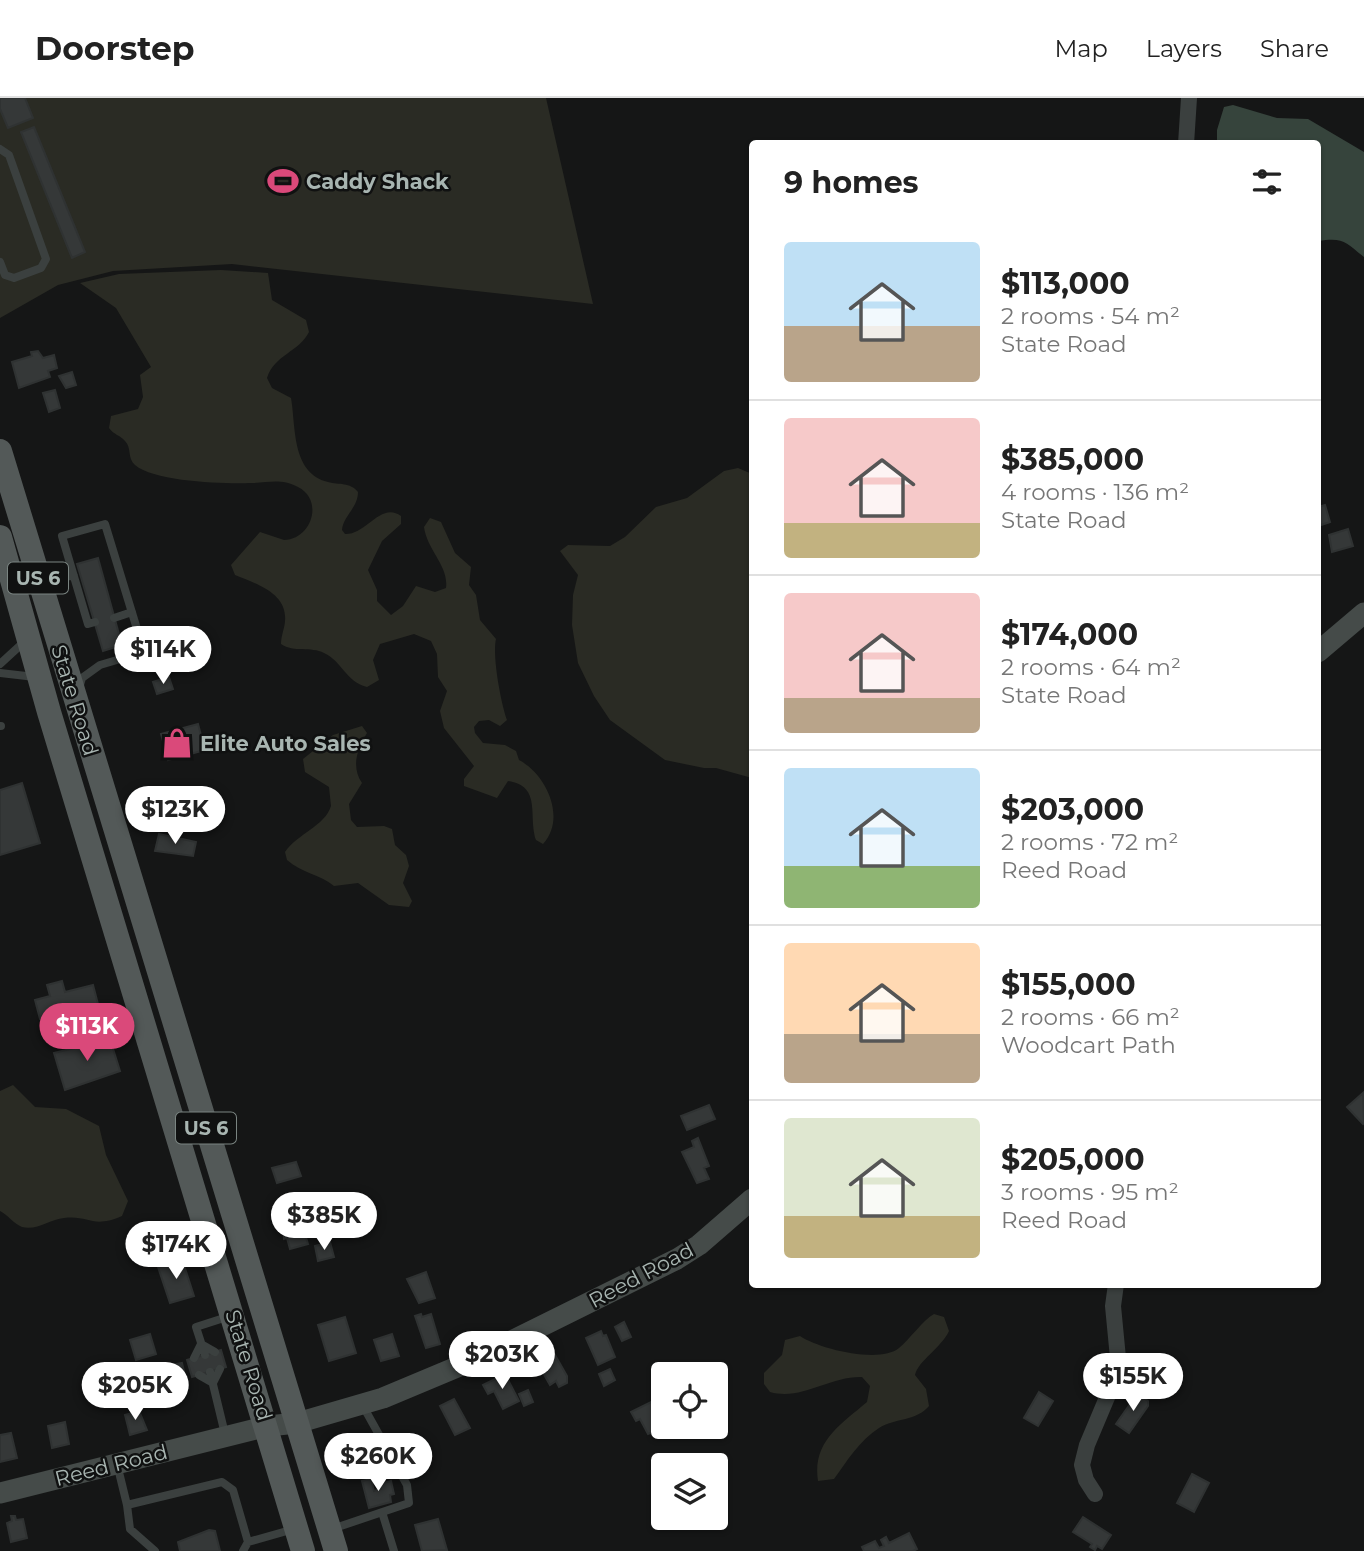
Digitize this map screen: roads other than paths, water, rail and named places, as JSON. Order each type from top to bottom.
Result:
[{"type":"main road","name":"State Road","points":[[0,451],[12,549],[39,678],[268,1426],[300,1540]]},
{"type":"main road","name":"State Road","points":[[12,549],[37,577],[333,1541]]},
{"type":"street","points":[[1186,140],[1189,98]]},
{"type":"street","points":[[1321,649],[1364,612]]},
{"type":"street","name":"Reed Road","points":[[0,1493],[268,1426],[297,1423],[405,1391],[649,1274],[699,1245],[749,1202]]},
{"type":"street","points":[[1095,1494],[1086,1480],[1082,1465],[1087,1445],[1111,1388],[1118,1358],[1113,1306],[1115,1288]]},
{"type":"lane","points":[[0,149],[9,155],[46,259],[41,268],[14,278],[5,275],[0,262]]},
{"type":"lane","points":[[77,706],[82,678],[100,665],[144,652],[105,524],[62,536],[88,624],[95,622]]},
{"type":"lane","points":[[37,577],[74,576]]},
{"type":"lane","points":[[114,618],[132,611]]},
{"type":"lane","points":[[0,664],[29,638]]},
{"type":"lane","points":[[0,673],[39,678]]},
{"type":"lane","points":[[205,1355],[195,1327],[233,1315]]},
{"type":"lane","points":[[201,1344],[215,1352]]},
{"type":"lane","points":[[194,1358],[201,1344]]},
{"type":"lane","points":[[213,1383],[220,1369]]},
{"type":"lane","points":[[210,1372],[225,1437]]},
{"type":"lane","points":[[199,1375],[213,1383]]},
{"type":"lane","points":[[333,1541],[382,1512],[410,1503],[408,1485],[362,1405]]},
{"type":"lane","points":[[117,1463],[130,1529],[155,1551]]},
{"type":"lane","points":[[127,1505],[222,1482],[233,1490],[248,1542],[243,1551]]},
{"type":"lane","points":[[382,1512],[394,1551]]},
{"type":"lane","points":[[248,1542],[300,1540]]},
{"type":"place","name":"Caddy Shack","points":[[283,181]]},
{"type":"place","name":"Elite Auto Sales","points":[[177,743]]}]
